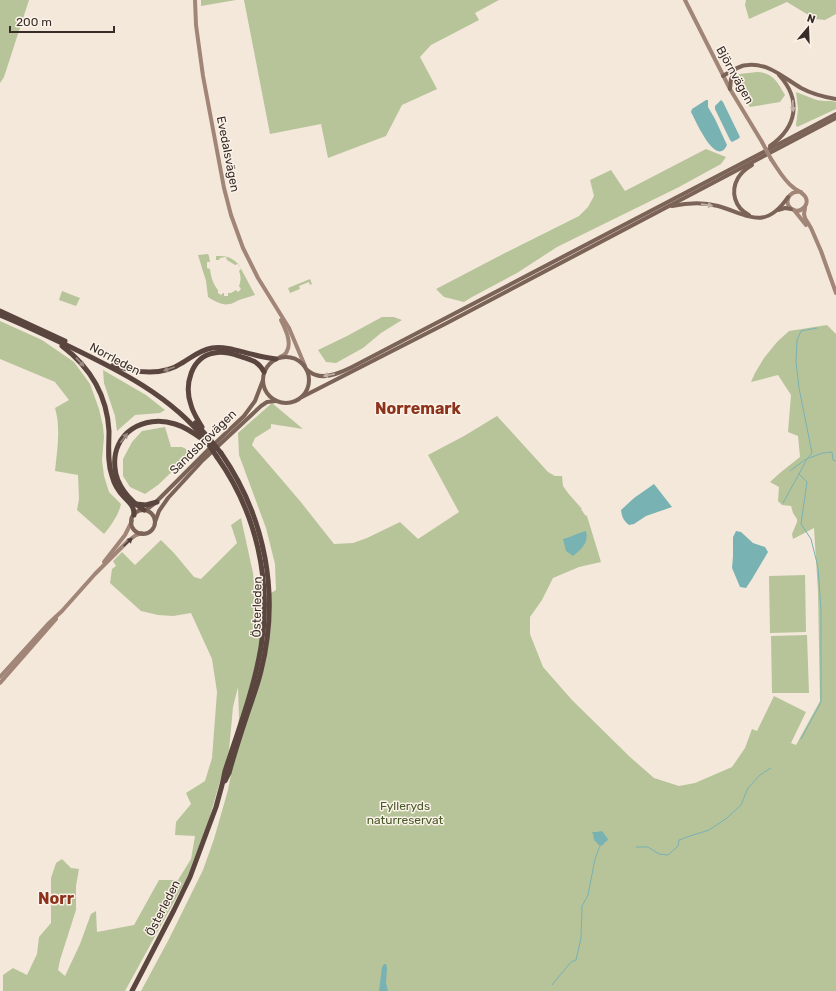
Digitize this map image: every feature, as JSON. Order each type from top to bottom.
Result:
[{"type":"highway","name":"Norrleden","points":[[0,311],[47,332],[144,382],[189,417],[207,440]]},
{"type":"highway","name":"Norrleden","points":[[0,315],[112,368],[142,385],[167,402],[187,419],[207,440]]},
{"type":"highway","points":[[50,338],[63,346],[82,363],[89,372],[101,394],[108,420],[109,465],[117,488],[133,506],[134,515]]},
{"type":"highway","points":[[113,365],[124,369],[156,373],[170,370],[199,352],[218,348],[231,349],[262,357],[278,358]]},
{"type":"highway","points":[[207,440],[190,404],[188,393],[189,382],[195,365],[202,358],[214,353],[226,353],[254,361],[259,364],[264,372]]},
{"type":"highway","points":[[145,510],[134,503],[119,482],[115,469],[115,456],[117,450],[120,443],[130,430],[139,425],[150,422],[165,421],[182,426],[207,440]]},
{"type":"highway","name":"Österleden","points":[[132,991],[190,877],[208,830],[222,785],[229,773],[246,717],[258,685],[267,642],[270,605],[267,571],[258,528],[243,490],[234,473],[207,440]]},
{"type":"highway","points":[[134,503],[146,505],[156,502]]},
{"type":"main road","points":[[723,76],[745,65],[755,64],[764,66],[776,72],[807,91],[836,99]]},
{"type":"main road","points":[[730,89],[735,70]]},
{"type":"main road","points":[[753,217],[739,208],[735,198],[734,188],[738,178],[784,134],[790,125],[793,114],[791,93],[776,72]]},
{"type":"main road","points":[[836,114],[764,154],[668,207],[296,401],[283,403],[276,400],[268,394],[263,385],[264,372],[269,364],[278,358],[296,358],[314,375],[322,376],[352,367],[764,154],[836,118]]},
{"type":"main road","points":[[778,210],[789,196]]},
{"type":"main road","points":[[668,207],[690,204],[705,204],[718,206],[743,216],[759,218],[766,217],[785,208],[792,209]]},
{"type":"main road","points":[[302,397],[309,386],[309,378],[306,368]]},
{"type":"main road","name":"Sandsbrovägen","points":[[145,510],[156,502],[244,416],[255,401],[263,380]]},
{"type":"main road","name":"Sandsbrovägen","points":[[155,522],[159,510],[164,502],[203,460],[261,406],[267,402],[276,400]]},
{"type":"main road","points":[[145,510],[153,514],[155,522],[151,531],[142,533],[134,529],[132,521],[134,515],[138,511],[145,510]]},
{"type":"street","name":"Evedalsvägen","points":[[195,0],[196,25],[203,76],[224,188],[231,215],[243,248],[258,278],[289,328],[306,368]]},
{"type":"street","name":"Björnvägen","points":[[685,0],[730,89],[778,170],[788,183]]},
{"type":"street","points":[[788,183],[801,192],[807,200],[804,214],[805,218],[821,251],[836,293]]},
{"type":"street","points":[[788,183],[788,204],[811,231]]},
{"type":"street","points":[[789,196],[795,192],[801,192]]},
{"type":"street","points":[[792,209],[799,210],[805,207]]},
{"type":"street","name":"Evedalsvägen","points":[[273,303],[283,324],[288,342],[286,353],[278,358]]},
{"type":"street","points":[[95,574],[125,535],[132,521]]},
{"type":"street","points":[[0,677],[95,574],[128,541],[142,533]]},
{"type":"street","points":[[0,683],[51,626],[62,611]]},
{"type":"green space","points":[[0,0],[29,0],[4,77],[0,83]]},
{"type":"green space","points":[[201,0],[236,0],[201,6]]},
{"type":"green space","points":[[244,0],[499,0],[475,13],[479,20],[431,45],[420,57],[437,89],[402,105],[386,136],[328,158],[321,124],[270,134]]},
{"type":"green space","points":[[746,0],[836,0],[836,14],[825,20],[815,19],[787,2],[749,19],[745,5]]},
{"type":"green space","points":[[763,72],[771,76],[777,82],[785,95],[780,102],[750,107],[744,99],[738,85],[739,74]]},
{"type":"green space","points":[[796,92],[817,100],[836,102],[836,109],[797,127],[798,109]]},
{"type":"green space","points":[[706,149],[726,157],[721,164],[679,187],[557,247],[517,273],[464,302],[444,297],[436,289],[579,216],[588,207],[594,196],[590,180],[611,170],[625,191]]},
{"type":"green space","points":[[208,254],[210,262],[207,262],[207,268],[210,269],[212,280],[218,290],[218,293],[221,295],[224,293],[224,296],[228,296],[228,293],[236,290],[238,292],[241,289],[239,286],[239,271],[241,269],[238,264],[239,265],[255,295],[230,304],[223,304],[208,297],[206,281],[198,255]]},
{"type":"green space","points":[[216,256],[224,256],[234,260],[238,264],[235,265],[227,260],[226,257],[216,260]]},
{"type":"green space","points":[[310,279],[312,284],[310,285],[309,282],[299,286],[300,289],[290,293],[288,288]]},
{"type":"green space","points":[[62,291],[80,298],[76,306],[59,300]]},
{"type":"green space","points":[[382,317],[394,317],[402,320],[381,333],[363,348],[336,363],[326,362],[318,350],[347,336]]},
{"type":"green space","points":[[0,321],[42,340],[74,362],[90,384],[99,409],[103,426],[104,437],[102,460],[104,476],[109,492],[121,504],[114,520],[104,534],[77,510],[79,499],[78,475],[55,471],[58,423],[55,408],[69,400],[55,382],[0,359]]},
{"type":"green space","name":"Fylleryds naturreservat","points":[[827,325],[836,334],[836,991],[141,991],[169,939],[203,870],[214,839],[228,790],[237,741],[239,717],[238,687],[233,707],[229,750],[208,823],[186,880],[125,991],[3,991],[3,975],[13,968],[27,975],[37,954],[39,937],[51,923],[51,878],[56,863],[62,859],[71,868],[79,869],[76,886],[76,910],[58,970],[65,976],[80,944],[91,914],[96,911],[97,932],[134,925],[159,880],[178,880],[191,859],[195,836],[175,835],[176,822],[191,804],[186,793],[205,781],[212,758],[217,692],[212,659],[191,613],[173,616],[158,615],[141,611],[110,583],[112,569],[116,566],[113,561],[122,552],[135,565],[161,540],[194,577],[201,579],[237,543],[231,525],[241,518],[253,573],[256,602],[276,590],[275,564],[266,528],[239,455],[238,433],[272,403],[303,429],[271,424],[271,428],[255,438],[252,445],[300,501],[334,544],[353,543],[400,522],[418,539],[459,512],[428,455],[497,416],[548,472],[555,476],[562,476],[563,486],[587,516],[601,562],[579,567],[553,578],[542,600],[530,617],[530,634],[543,667],[572,700],[630,757],[654,778],[679,786],[695,783],[732,767],[745,748],[752,729],[757,731],[774,696],[806,712],[791,743],[796,745],[820,701],[818,592],[814,528],[793,539],[792,534],[797,519],[791,506],[782,505],[778,501],[779,487],[770,482],[800,457],[798,436],[788,432],[791,395],[778,375],[751,382],[764,358],[777,342],[789,331]]},
{"type":"green space","points":[[103,370],[146,395],[165,410],[160,413],[135,415],[117,431],[115,416],[104,383]]},
{"type":"green space","points":[[165,427],[171,447],[182,447],[194,453],[185,459],[158,485],[145,494],[130,487],[123,476],[123,459],[132,442],[142,431]]},
{"type":"green space","points":[[805,575],[806,632],[770,633],[769,576]]},
{"type":"green space","points":[[807,635],[809,693],[772,693],[771,636]]},
{"type":"water","points":[[708,100],[708,107],[727,145],[722,151],[717,151],[706,140],[691,112],[692,109]]},
{"type":"water","points":[[721,100],[740,137],[732,142],[715,109],[715,106]]},
{"type":"water","points":[[654,484],[672,507],[646,516],[634,524],[629,525],[625,522],[621,510],[634,498]]},
{"type":"water","points":[[586,531],[586,542],[579,551],[573,556],[566,551],[563,539]]},
{"type":"water","points":[[736,531],[741,532],[753,543],[765,547],[768,552],[746,588],[740,587],[732,568],[733,537]]},
{"type":"water","points":[[601,831],[608,839],[603,845],[600,846],[594,840],[592,832]]},
{"type":"water","points":[[386,964],[387,968],[386,983],[388,991],[379,991],[382,967]]},
{"type":"waterway","points":[[801,739],[821,702],[821,610],[818,567],[811,539],[801,524],[807,482],[799,474],[812,453],[799,388],[796,362],[797,340],[801,331],[817,328]]},
{"type":"waterway","points":[[809,458],[823,453],[832,452],[833,460],[836,461]]},
{"type":"waterway","points":[[790,471],[806,459]]},
{"type":"waterway","points":[[783,503],[799,474]]},
{"type":"waterway","points":[[636,847],[648,847],[659,854],[668,855],[678,846],[679,840],[709,830],[727,818],[741,805],[748,788],[760,775],[771,768]]},
{"type":"waterway","points":[[552,985],[571,962],[576,960],[581,938],[582,906],[588,895],[595,859],[600,846]]},
{"type":"district","name":"Norremark","points":[[418,408]]},
{"type":"district","name":"Norr","points":[[56,898]]}]
